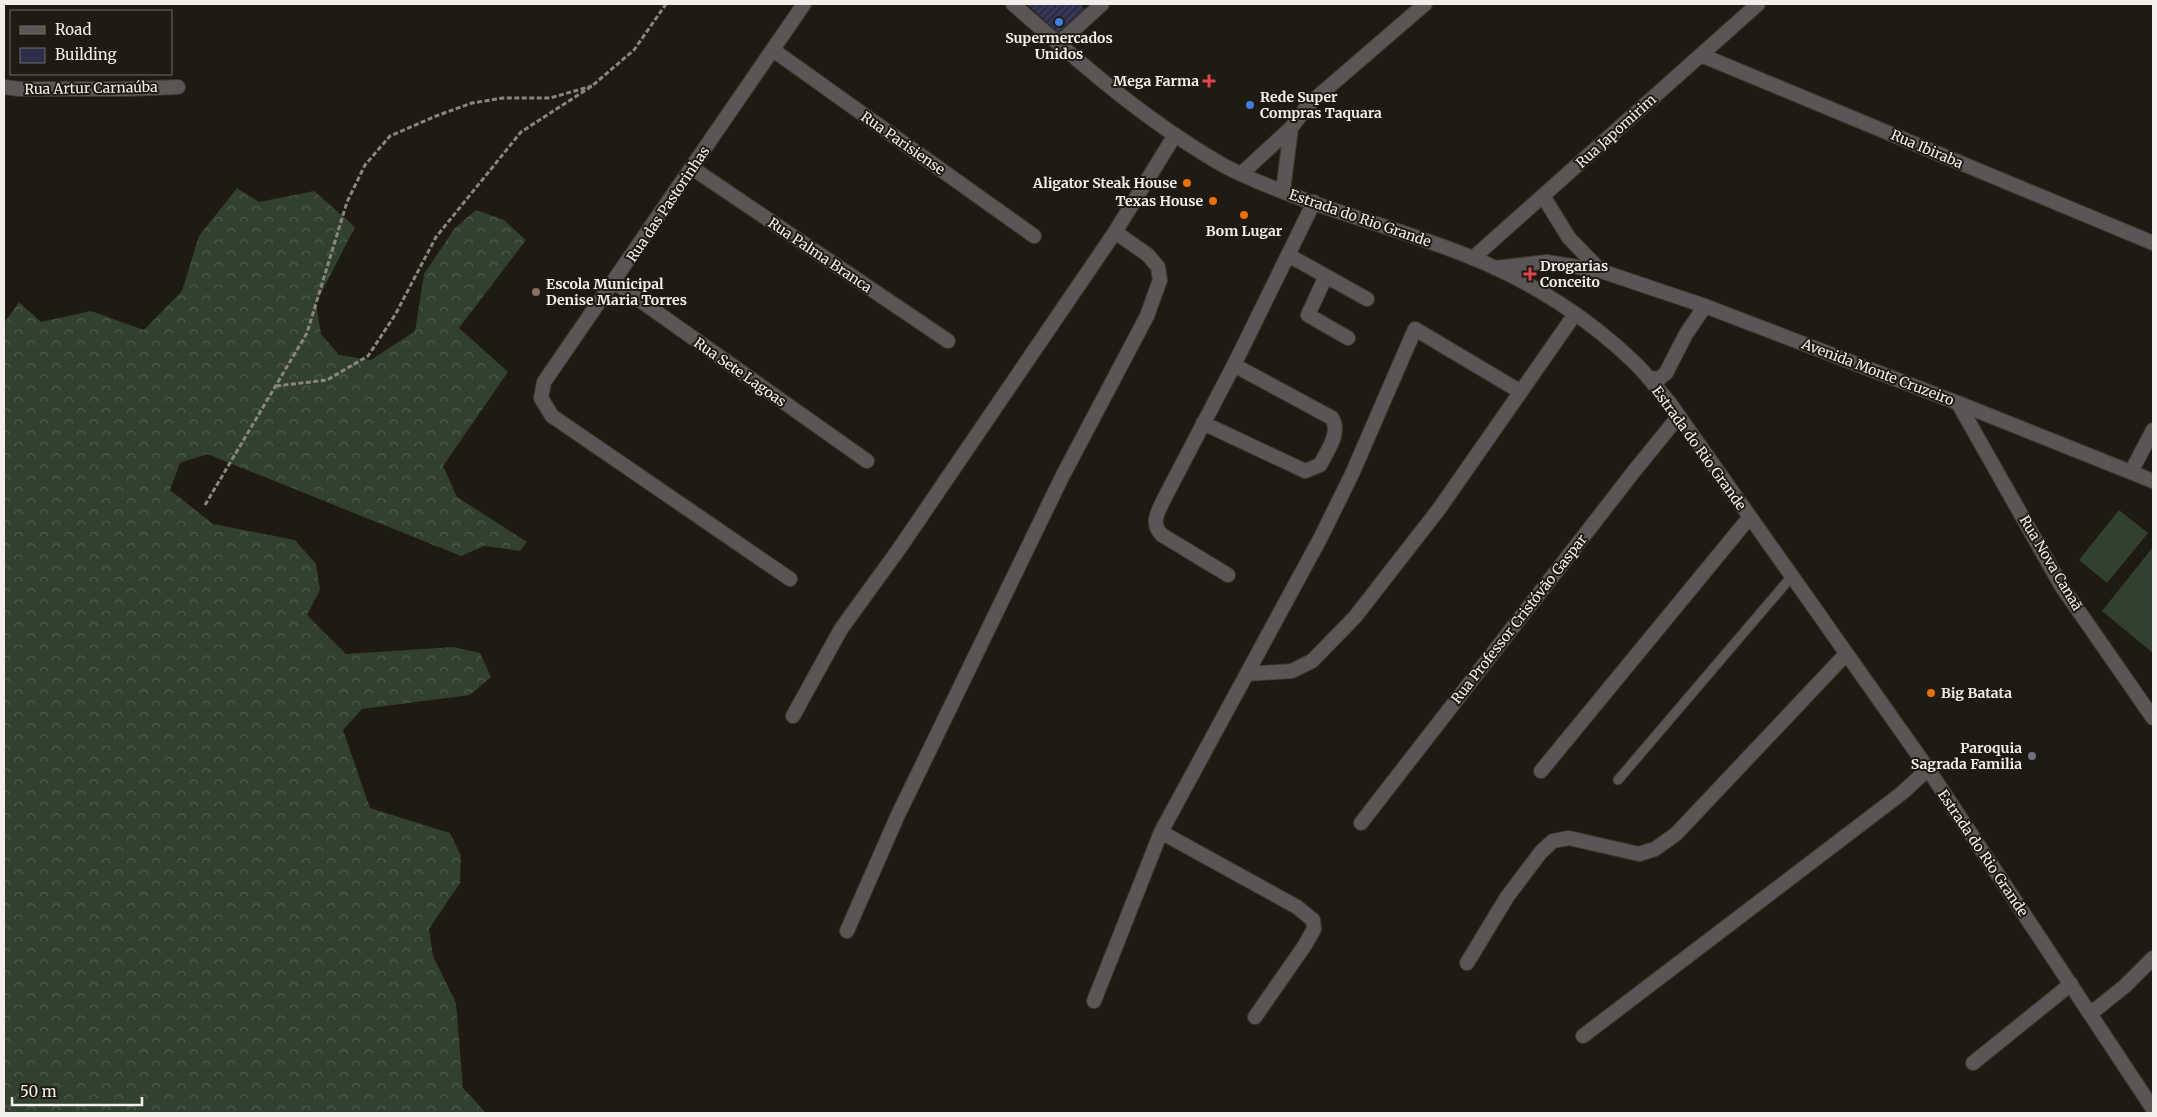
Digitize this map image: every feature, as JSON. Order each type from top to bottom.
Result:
[{"type":"street","name":"Rua das Pastorinhas","points":[[790,579],[552,416],[541,398],[544,382],[804,4]]},
{"type":"street","name":"Estrada do Rio Grande","points":[[1013,4],[1058,44],[1150,119],[1241,174],[1496,268],[1552,298],[1575,314],[1636,364],[1669,402],[1749,518],[1928,769],[2153,1109]]},
{"type":"street","points":[[1058,44],[1102,4]]},
{"type":"street","points":[[1241,174],[1291,128],[1309,104],[1426,4]]},
{"type":"street","name":"Rua Japomirim","points":[[1473,258],[1758,4]]},
{"type":"street","name":"Rua Parisiense","points":[[773,50],[1034,236]]},
{"type":"street","name":"Rua Ibiraba","points":[[1701,55],[2153,243]]},
{"type":"street","name":"Rua Artur Carnaúba","points":[[4,87],[39,90],[178,87]]},
{"type":"street","points":[[1283,191],[1291,128]]},
{"type":"street","points":[[794,716],[841,628],[899,549],[1115,232],[1175,135]]},
{"type":"street","name":"Rua Palma Branca","points":[[692,168],[948,341]]},
{"type":"street","name":"Avenida Monte Cruzeiro","points":[[1543,196],[1569,238],[1600,271]]},
{"type":"street","points":[[1228,575],[1162,535],[1156,529],[1154,522],[1314,202]]},
{"type":"street","points":[[847,931],[897,817],[1062,477],[1147,316],[1160,280],[1158,267],[1148,255],[1115,232]]},
{"type":"street","points":[[1288,255],[1367,299]]},
{"type":"street","name":"Avenida Monte Cruzeiro","points":[[1496,268],[1547,262],[1600,271],[1705,306],[1958,403],[2153,481]]},
{"type":"street","points":[[1326,276],[1308,315],[1348,338]]},
{"type":"street","name":"Rua Sete Lagoas","points":[[614,282],[867,461]]},
{"type":"street","points":[[1649,378],[1659,380],[1666,373],[1686,334],[1705,306]]},
{"type":"street","points":[[1247,674],[1292,671],[1312,661],[1355,617],[1439,509],[1575,314]]},
{"type":"street","points":[[1094,1001],[1161,832],[1321,537],[1352,474],[1415,329],[1520,392]]},
{"type":"street","points":[[1203,423],[1305,471],[1320,465],[1336,431],[1332,418],[1234,365]]},
{"type":"street","points":[[1666,373],[1665,386],[1669,402]]},
{"type":"street","name":"Rua Nova Canaã","points":[[1958,403],[2062,587],[2153,718]]},
{"type":"street","name":"Rua Professor Cristóvão Gaspar","points":[[1360,823],[1679,416]]},
{"type":"street","points":[[2131,472],[2153,430]]},
{"type":"street","points":[[1541,772],[1749,518]]},
{"type":"street","points":[[1467,963],[1506,897],[1540,852],[1553,842],[1569,838],[1639,854],[1656,849],[1676,834],[1846,654]]},
{"type":"street","points":[[1583,1036],[1902,793],[1928,769]]},
{"type":"street","points":[[1161,832],[1297,907],[1313,920],[1314,929],[1305,945],[1255,1017]]},
{"type":"street","points":[[2090,1014],[2125,986],[2153,958]]},
{"type":"street","points":[[1973,1063],[2071,984]]},
{"type":"street","points":[[2148,1113],[2153,1109]]},
{"type":"lane","points":[[1618,780],[1792,576]]},
{"type":"path","points":[[275,386],[326,380],[368,356],[395,315],[436,237],[521,132],[592,86],[634,50],[666,4]]},
{"type":"path","points":[[205,505],[307,333],[346,202],[365,165],[390,136],[472,103],[504,98],[550,98],[592,86]]},
{"type":"green space","points":[[237,188],[259,202],[314,191],[355,227],[316,303],[321,334],[339,355],[371,360],[415,331],[424,274],[455,228],[476,210],[504,220],[526,240],[459,328],[508,372],[443,466],[457,497],[527,542],[520,551],[484,546],[461,556],[207,454],[180,463],[170,490],[213,524],[295,540],[316,564],[320,590],[307,615],[346,654],[453,647],[480,653],[491,677],[470,695],[362,709],[343,730],[370,808],[450,833],[461,856],[460,883],[429,929],[433,956],[456,1003],[463,1088],[486,1113],[4,1113],[4,323],[19,302],[41,322],[91,311],[144,330],[182,291],[199,236]]},
{"type":"green space","points":[[2119,510],[2148,533],[2107,583],[2079,560]]},
{"type":"green space","points":[[2153,547],[2153,653],[2102,611]]},
{"type":"building","name":"Supermercados Unidos","points":[[1027,4],[1080,4],[1085,10],[1059,34]]},
{"type":"place","name":"Supermercados Unidos","points":[[1059,22]]},
{"type":"place","name":"Mega Farma","points":[[1209,81]]},
{"type":"place","name":"Rede Super Compras Taquara","points":[[1250,105]]},
{"type":"place","name":"Aligator Steak House","points":[[1187,183]]},
{"type":"place","name":"Texas House","points":[[1213,201]]},
{"type":"place","name":"Bom Lugar","points":[[1244,215]]},
{"type":"place","name":"Drogarias Conceito","points":[[1530,274]]},
{"type":"place","name":"Escola Municipal Denise Maria Torres","points":[[536,292]]},
{"type":"place","name":"Big Batata","points":[[1931,693]]},
{"type":"place","name":"Paroquia Sagrada Familia","points":[[2032,756]]}]
